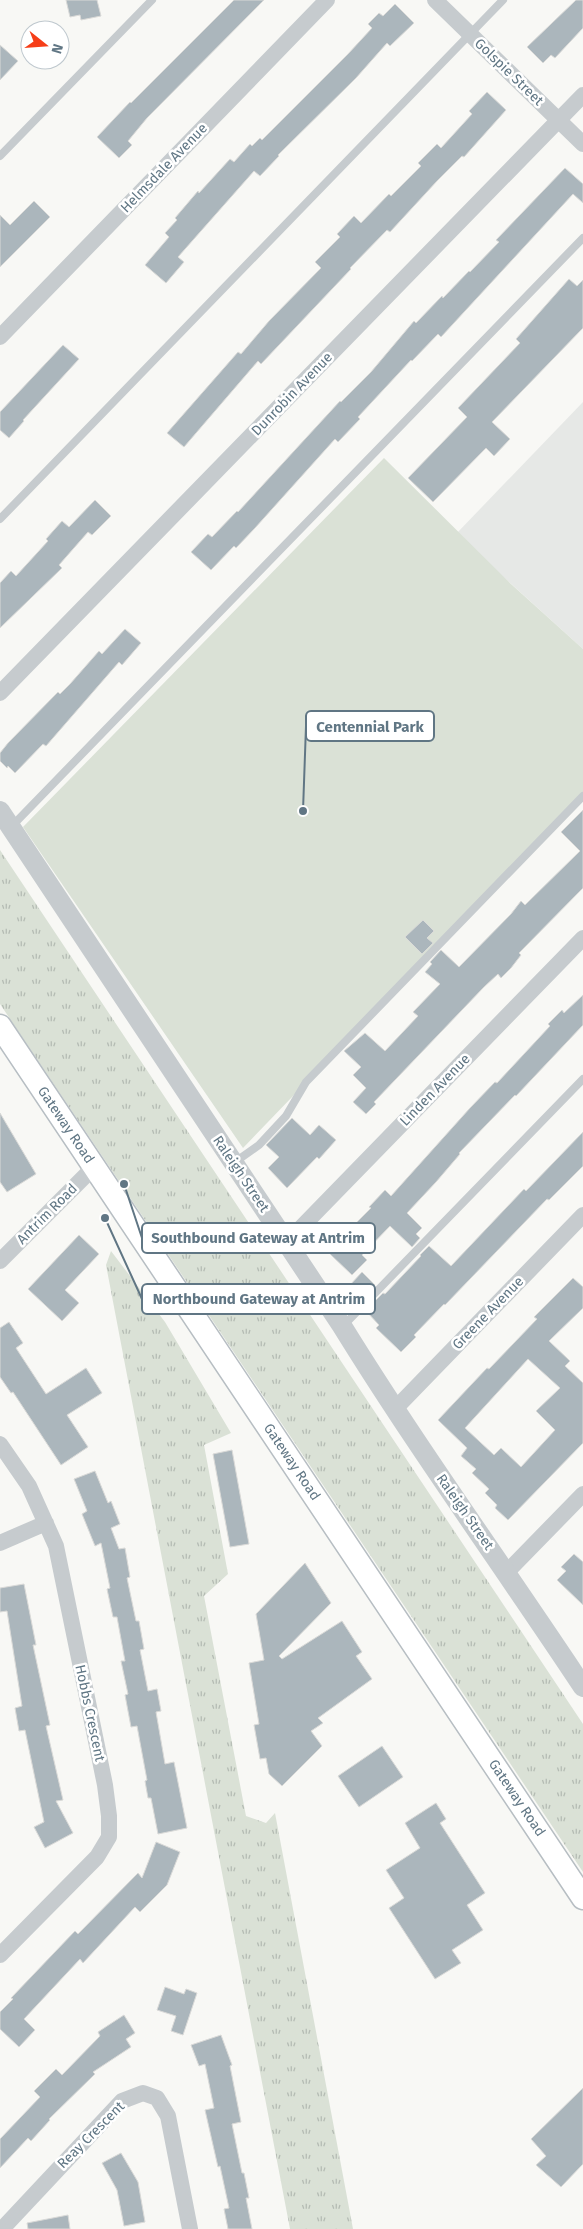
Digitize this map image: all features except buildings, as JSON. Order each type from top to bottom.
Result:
[{"type":"main road","name":"Gateway Road","points":[[0,1026],[583,1898]]},
{"type":"street","name":"Helmsdale Avenue","points":[[0,337],[327,0]]},
{"type":"street","name":"Golspie Street","points":[[435,0],[583,144]]},
{"type":"street","name":"Dunrobin Avenue","points":[[0,693],[583,95]]},
{"type":"street","name":"Raleigh Street","points":[[5,820],[342,1326],[394,1410],[507,1572],[583,1687]]},
{"type":"street","name":"Linden Avenue","points":[[286,1242],[583,938]]},
{"type":"street","name":"Antrim Road","points":[[0,1261],[94,1166]]},
{"type":"street","name":"Greene Avenue","points":[[394,1410],[583,1215]]},
{"type":"street","name":"Hobbs Crescent","points":[[0,1444],[29,1486],[56,1546],[103,1776],[109,1816],[109,1837],[97,1857],[0,1955]]},
{"type":"street","points":[[507,1572],[583,1494]]},
{"type":"street","points":[[0,1543],[46,1523]]},
{"type":"street","name":"Reay Crescent","points":[[2,2229],[122,2101],[142,2093],[156,2098],[168,2116],[190,2229]]},
{"type":"lane","points":[[0,156],[152,0]]},
{"type":"lane","points":[[0,519],[504,0]]},
{"type":"lane","points":[[5,820],[583,238]]},
{"type":"lane","points":[[234,1163],[259,1144],[286,1116],[306,1082],[583,796]]},
{"type":"lane","points":[[342,1326],[583,1078]]},
{"type":"shaded area","points":[[583,402],[583,649],[456,534]]},
{"type":"green space","points":[[384,458],[511,584],[583,649],[583,795],[243,1148],[23,827]]},
{"type":"green space","points":[[0,850],[583,1724],[583,1872],[0,1004]]},
{"type":"green space","points":[[111,1251],[165,1322],[231,1433],[204,1445],[228,1574],[204,1596],[246,1816],[266,1823],[275,1813],[353,2229],[290,2229],[106,1265]]},
{"type":"place","name":"Centennial Park","points":[[303,811]]},
{"type":"place","name":"Southbound Gateway at Antrim","points":[[124,1184]]},
{"type":"place","name":"Northbound Gateway at Antrim","points":[[105,1218]]}]
